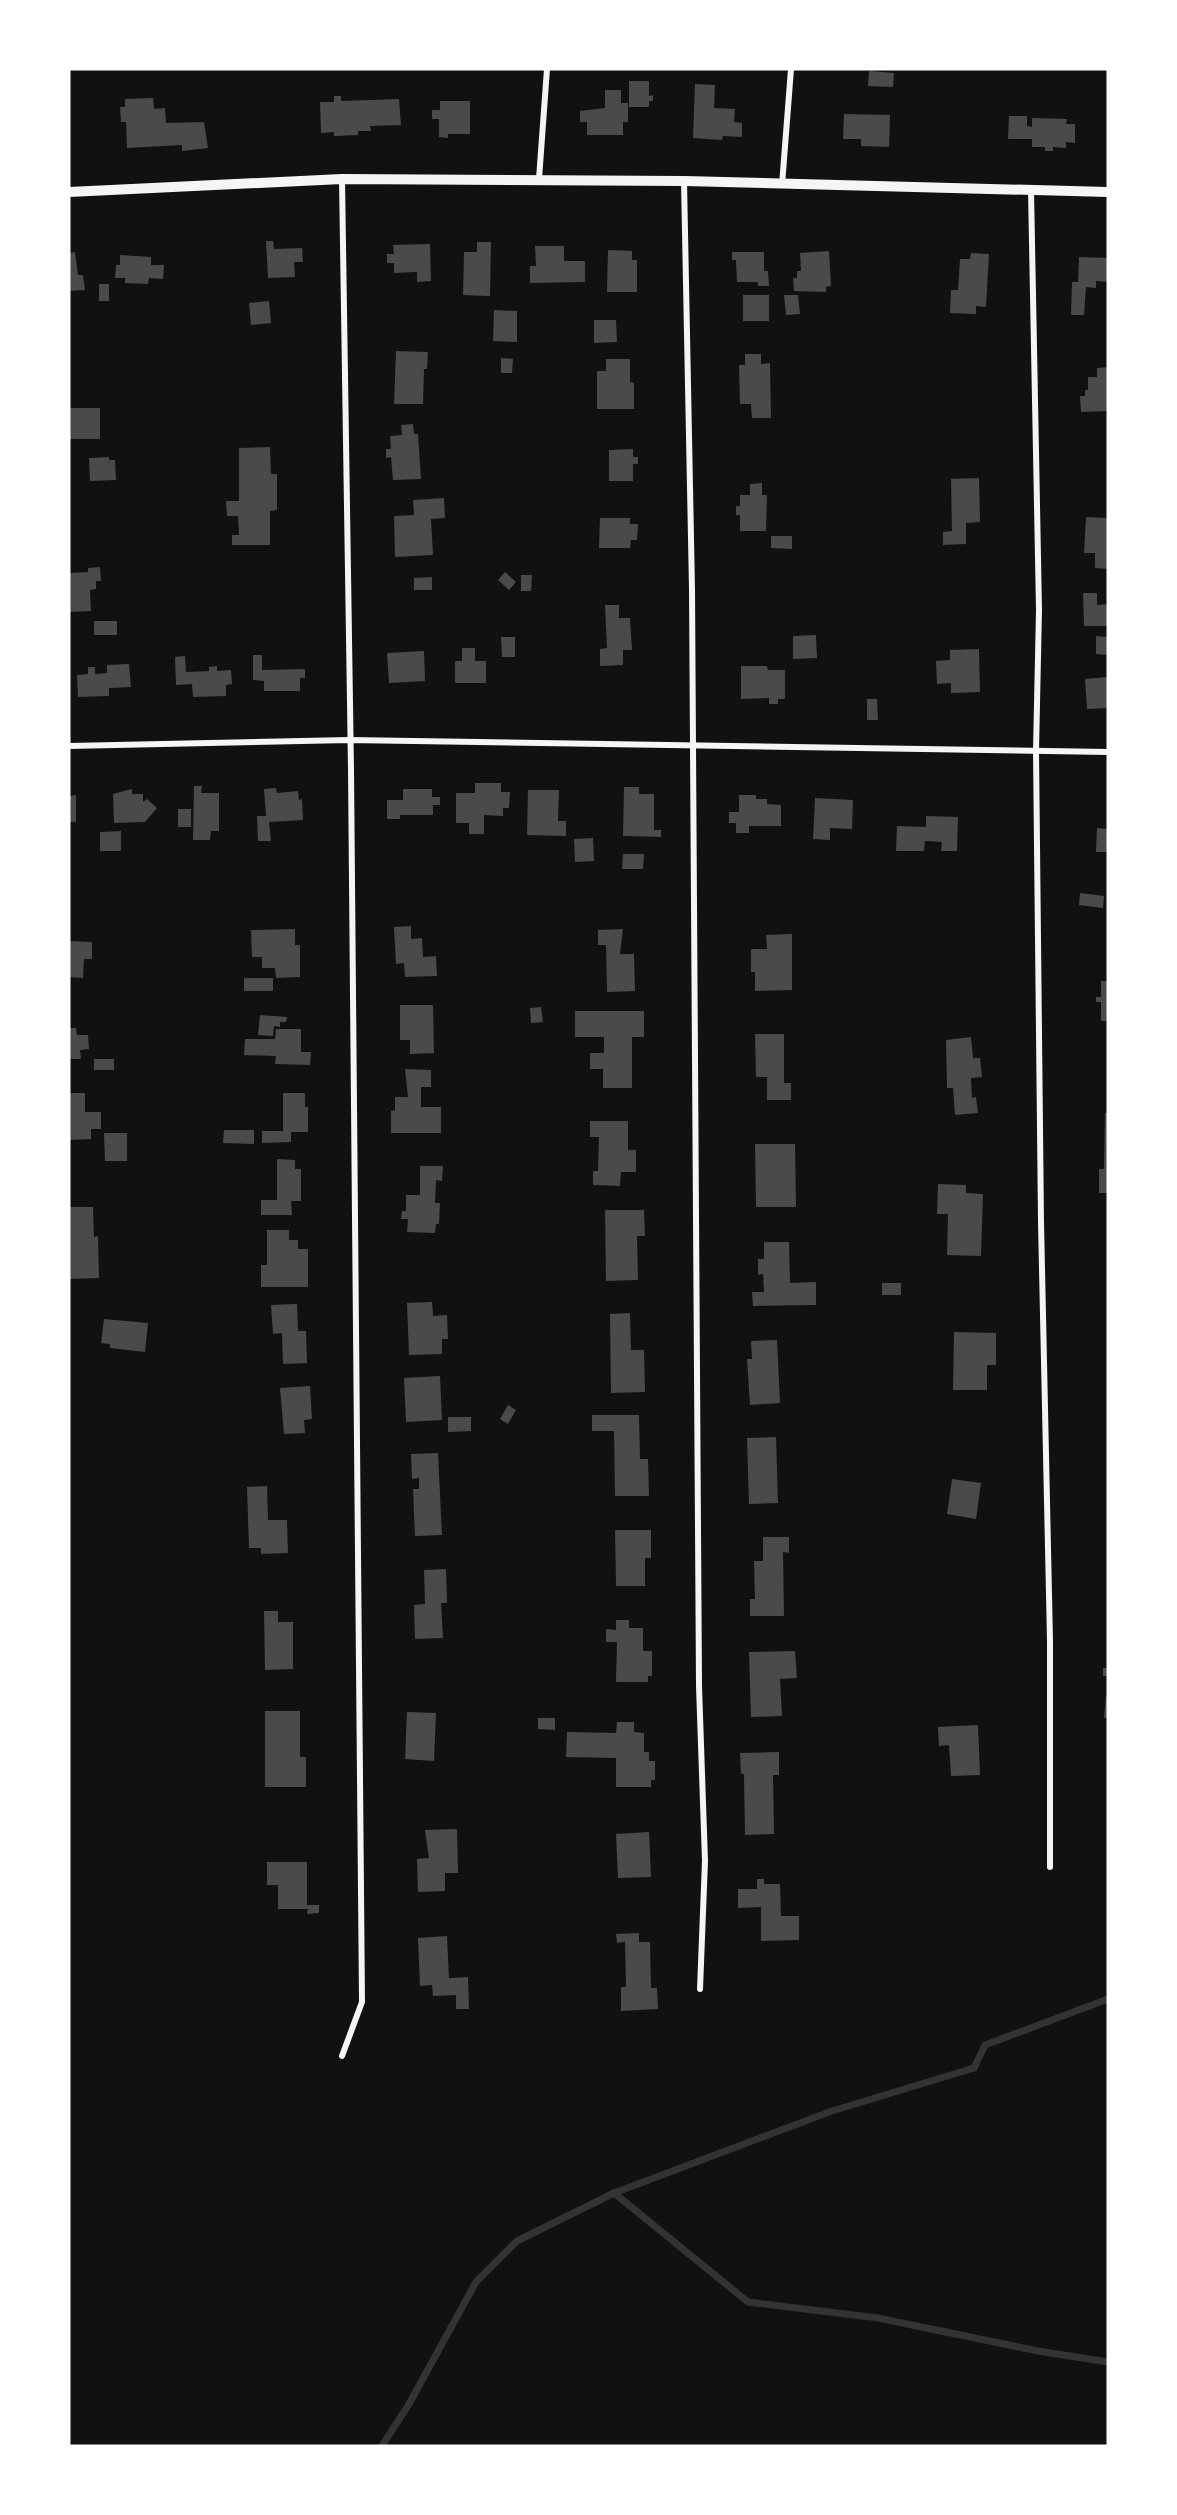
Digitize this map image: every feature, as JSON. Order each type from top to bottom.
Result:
[{"type":"street","points":[[538,179],[547,69]]},
{"type":"street","points":[[782,185],[791,69]]},
{"type":"street","points":[[342,179],[362,2001],[342,2056]]},
{"type":"street","points":[[69,192],[342,179],[684,181],[1108,192]]},
{"type":"street","points":[[684,181],[692,589],[699,1686],[705,1861],[700,1989]]},
{"type":"street","points":[[1031,190],[1039,610],[1036,751],[1041,1222],[1050,1641],[1050,1867]]},
{"type":"street","points":[[69,746],[349,740],[1108,752]]},
{"type":"building","points":[[869,71],[894,73],[893,87],[868,86]]},
{"type":"building","points":[[629,81],[649,81],[649,96],[653,95],[653,101],[649,101],[649,107],[629,107]]},
{"type":"building","points":[[695,84],[715,85],[714,108],[735,109],[734,122],[742,123],[742,137],[723,136],[722,140],[693,138]]},
{"type":"building","points":[[605,90],[621,90],[621,103],[628,103],[628,122],[623,122],[623,135],[587,135],[587,122],[580,122],[580,111],[605,108]]},
{"type":"building","points":[[334,96],[341,96],[341,101],[399,99],[401,125],[370,126],[371,131],[358,131],[358,135],[334,136],[334,132],[321,133],[320,102],[334,102]]},
{"type":"building","points":[[153,98],[154,109],[165,108],[166,123],[204,122],[208,148],[182,151],[182,145],[127,148],[126,122],[121,122],[120,107],[125,107],[125,99]]},
{"type":"building","points":[[440,101],[470,101],[470,134],[448,134],[448,138],[439,137],[439,119],[432,119],[432,110],[440,110]]},
{"type":"building","points":[[844,114],[890,115],[889,147],[861,146],[861,139],[843,139]]},
{"type":"building","points":[[1009,116],[1027,116],[1027,126],[1032,127],[1032,118],[1067,119],[1066,124],[1075,124],[1075,143],[1066,142],[1066,148],[1053,147],[1053,151],[1045,151],[1045,147],[1032,147],[1032,139],[1008,139]]},
{"type":"building","points":[[266,241],[273,241],[274,249],[302,248],[303,262],[294,262],[295,277],[268,278]]},
{"type":"building","points":[[477,242],[491,242],[490,296],[463,295],[464,252],[477,252]]},
{"type":"building","points":[[430,244],[431,281],[417,282],[417,272],[394,273],[394,263],[387,263],[387,254],[394,254],[393,245]]},
{"type":"building","points":[[535,246],[564,246],[564,261],[585,261],[585,282],[530,283],[530,266],[536,266]]},
{"type":"building","points":[[608,250],[632,251],[632,260],[637,260],[637,292],[607,292]]},
{"type":"building","points":[[829,251],[831,286],[826,287],[826,292],[794,291],[793,278],[797,278],[797,271],[801,271],[800,253]]},
{"type":"building","points":[[75,252],[78,275],[83,275],[85,290],[69,291],[69,253]]},
{"type":"building","points":[[732,252],[764,252],[764,271],[768,271],[769,286],[758,286],[758,282],[737,282],[736,260],[732,260]]},
{"type":"building","points":[[971,253],[989,254],[986,307],[976,306],[976,314],[950,313],[951,290],[958,290],[960,259],[970,259]]},
{"type":"building","points":[[120,255],[151,257],[151,265],[164,265],[163,279],[149,278],[148,284],[125,283],[125,278],[115,278],[116,265],[120,265]]},
{"type":"building","points":[[1079,257],[1108,258],[1108,282],[1096,281],[1096,288],[1086,287],[1084,315],[1071,315],[1072,282],[1078,282]]},
{"type":"building","points":[[99,284],[109,284],[109,301],[99,301]]},
{"type":"building","points":[[743,295],[769,295],[769,321],[743,321]]},
{"type":"building","points":[[784,295],[798,295],[800,314],[786,315]]},
{"type":"building","points":[[269,301],[271,323],[251,325],[249,303]]},
{"type":"building","points":[[494,310],[517,311],[517,342],[493,341]]},
{"type":"building","points":[[594,320],[616,320],[617,342],[594,343]]},
{"type":"building","points":[[396,351],[428,352],[427,369],[424,369],[423,404],[394,404]]},
{"type":"building","points":[[745,354],[761,354],[761,364],[770,363],[771,418],[752,418],[751,404],[740,404],[739,365],[745,365]]},
{"type":"building","points":[[501,358],[513,359],[512,373],[501,373]]},
{"type":"building","points":[[606,359],[630,359],[630,382],[634,383],[634,409],[597,409],[597,371],[606,371]]},
{"type":"building","points":[[1108,367],[1108,411],[1081,412],[1080,396],[1085,396],[1085,390],[1088,390],[1088,377],[1097,377],[1097,368]]},
{"type":"building","points":[[69,408],[100,408],[100,439],[69,439]]},
{"type":"building","points":[[413,424],[414,434],[418,434],[421,479],[393,480],[391,457],[386,458],[386,449],[391,449],[390,436],[402,435],[401,425]]},
{"type":"building","points":[[270,447],[271,474],[277,474],[277,510],[270,511],[270,545],[232,545],[232,535],[239,535],[238,516],[227,516],[226,501],[239,501],[239,448]]},
{"type":"building","points":[[633,449],[633,457],[638,457],[638,464],[633,464],[633,481],[609,481],[609,450]]},
{"type":"building","points":[[109,457],[109,460],[115,460],[116,480],[90,481],[89,458]]},
{"type":"building","points":[[979,478],[980,522],[966,523],[966,544],[943,545],[943,532],[952,531],[951,479]]},
{"type":"building","points":[[762,483],[762,495],[767,495],[766,531],[740,531],[740,515],[736,515],[736,506],[740,506],[740,495],[750,495],[750,484]]},
{"type":"building","points":[[444,498],[445,518],[431,519],[433,555],[395,557],[394,516],[414,515],[413,500]]},
{"type":"building","points":[[1086,517],[1108,518],[1108,569],[1095,568],[1095,553],[1084,553]]},
{"type":"building","points":[[600,518],[630,518],[630,524],[638,524],[637,540],[631,540],[630,548],[599,548]]},
{"type":"building","points":[[771,536],[792,536],[792,549],[771,548]]},
{"type":"building","points":[[100,567],[101,581],[96,581],[96,589],[90,590],[91,611],[69,612],[69,573],[88,572],[88,568]]},
{"type":"building","points":[[505,572],[516,582],[509,590],[498,580]]},
{"type":"building","points":[[521,575],[532,575],[531,591],[521,591]]},
{"type":"building","points":[[432,577],[432,590],[414,590],[414,578]]},
{"type":"building","points":[[1083,593],[1097,593],[1097,605],[1108,604],[1108,626],[1084,626]]},
{"type":"building","points":[[605,605],[619,605],[619,618],[630,618],[632,650],[623,650],[623,665],[600,666],[600,649],[607,648]]},
{"type":"building","points":[[94,621],[117,621],[117,635],[94,635]]},
{"type":"building","points":[[816,635],[817,658],[793,659],[793,636]]},
{"type":"building","points":[[1096,636],[1108,637],[1108,655],[1096,654]]},
{"type":"building","points":[[501,637],[515,637],[515,657],[502,657]]},
{"type":"building","points":[[462,648],[475,648],[475,661],[486,661],[486,683],[455,683],[455,661],[462,661]]},
{"type":"building","points":[[979,649],[980,692],[951,693],[951,683],[937,684],[936,661],[950,660],[950,650]]},
{"type":"building","points":[[424,651],[425,681],[389,683],[387,653]]},
{"type":"building","points":[[253,655],[262,655],[262,670],[305,669],[305,678],[300,678],[300,691],[264,691],[264,681],[253,680]]},
{"type":"building","points":[[185,656],[186,672],[209,671],[209,667],[217,666],[217,671],[231,670],[232,684],[226,685],[226,696],[193,697],[192,684],[176,685],[175,657]]},
{"type":"building","points":[[129,664],[131,687],[109,688],[109,696],[78,697],[77,675],[88,674],[88,667],[95,667],[95,674],[107,673],[107,665]]},
{"type":"building","points":[[741,666],[767,666],[768,670],[785,670],[785,699],[778,699],[778,704],[769,704],[769,698],[741,699]]},
{"type":"building","points":[[1108,677],[1108,708],[1087,709],[1085,679]]},
{"type":"building","points":[[867,699],[877,699],[878,720],[867,720]]},
{"type":"building","points":[[475,783],[501,783],[501,792],[510,792],[509,808],[503,808],[503,816],[484,815],[484,834],[469,834],[469,823],[456,823],[456,793],[475,793]]},
{"type":"building","points":[[194,786],[202,786],[201,793],[219,793],[219,831],[211,831],[210,840],[193,840]]},
{"type":"building","points":[[624,787],[639,787],[639,794],[654,794],[654,830],[661,830],[661,837],[623,836]]},
{"type":"building","points":[[276,788],[277,793],[298,791],[299,800],[302,799],[303,820],[269,822],[271,841],[258,841],[257,816],[266,816],[264,789]]},
{"type":"building","points":[[132,789],[132,794],[143,794],[143,802],[147,799],[157,808],[145,822],[114,823],[113,794]]},
{"type":"building","points":[[403,789],[432,789],[432,797],[440,797],[440,805],[433,805],[433,815],[400,815],[400,819],[387,819],[387,800],[403,800]]},
{"type":"building","points":[[528,790],[559,790],[558,821],[566,821],[566,836],[527,835]]},
{"type":"building","points":[[76,795],[76,822],[69,822],[69,796]]},
{"type":"building","points":[[739,795],[756,795],[756,799],[767,799],[767,804],[781,805],[781,826],[749,826],[749,833],[736,833],[736,823],[729,823],[729,812],[739,812]]},
{"type":"building","points":[[815,798],[853,800],[852,829],[830,828],[830,840],[813,839]]},
{"type":"building","points":[[178,809],[191,809],[191,827],[178,827]]},
{"type":"building","points":[[926,816],[958,817],[957,851],[941,851],[942,842],[925,841],[924,851],[896,851],[897,826],[926,827]]},
{"type":"building","points":[[1097,828],[1108,829],[1108,852],[1096,852]]},
{"type":"building","points":[[121,831],[121,851],[100,851],[100,832]]},
{"type":"building","points":[[593,838],[594,861],[575,862],[574,839]]},
{"type":"building","points":[[623,854],[644,854],[643,869],[622,869]]},
{"type":"building","points":[[1080,893],[1104,896],[1103,908],[1079,905]]},
{"type":"building","points":[[411,926],[411,939],[422,938],[423,957],[436,956],[437,976],[405,977],[404,963],[396,964],[394,927]]},
{"type":"building","points":[[295,929],[295,945],[300,945],[300,977],[276,978],[275,968],[262,968],[262,957],[252,957],[251,930]]},
{"type":"building","points":[[623,929],[620,954],[634,954],[635,991],[607,992],[606,945],[598,945],[598,930]]},
{"type":"building","points":[[792,934],[792,990],[755,991],[755,972],[751,972],[751,949],[767,949],[766,935]]},
{"type":"building","points":[[69,941],[92,942],[92,959],[84,959],[83,978],[69,977]]},
{"type":"building","points":[[244,978],[273,978],[273,991],[244,991]]},
{"type":"building","points":[[1101,981],[1108,981],[1108,1021],[1101,1021],[1101,1002],[1096,1002],[1096,997],[1101,997]]},
{"type":"building","points":[[400,1005],[433,1005],[434,1053],[410,1054],[410,1040],[400,1040]]},
{"type":"building","points":[[541,1007],[543,1022],[531,1023],[530,1008]]},
{"type":"building","points":[[575,1011],[644,1011],[644,1037],[632,1037],[632,1088],[603,1088],[603,1069],[590,1069],[590,1053],[604,1053],[604,1037],[575,1037]]},
{"type":"building","points":[[260,1015],[287,1017],[286,1022],[280,1022],[280,1027],[274,1026],[273,1036],[258,1035]]},
{"type":"building","points":[[69,1028],[76,1028],[77,1035],[88,1035],[89,1049],[80,1050],[81,1059],[69,1059]]},
{"type":"building","points":[[276,1029],[301,1029],[301,1052],[311,1052],[310,1065],[275,1064],[276,1056],[244,1055],[245,1039],[275,1039]]},
{"type":"building","points":[[755,1034],[784,1034],[784,1083],[791,1083],[791,1100],[767,1100],[767,1077],[756,1077]]},
{"type":"building","points":[[971,1037],[973,1058],[980,1058],[982,1077],[971,1078],[972,1098],[976,1097],[978,1113],[955,1115],[953,1088],[947,1088],[946,1040]]},
{"type":"building","points":[[94,1059],[114,1059],[114,1070],[94,1070]]},
{"type":"building","points":[[405,1069],[431,1070],[431,1087],[421,1087],[421,1107],[441,1107],[441,1133],[391,1133],[391,1111],[395,1110],[395,1097],[408,1097]]},
{"type":"building","points":[[69,1093],[85,1093],[85,1112],[101,1112],[101,1129],[91,1129],[91,1139],[69,1140]]},
{"type":"building","points":[[283,1093],[305,1093],[305,1107],[308,1107],[308,1132],[291,1132],[291,1142],[262,1143],[262,1131],[283,1131]]},
{"type":"building","points":[[1105,1113],[1108,1113],[1108,1193],[1099,1193],[1099,1169],[1104,1169]]},
{"type":"building","points":[[590,1121],[628,1121],[628,1150],[636,1150],[636,1172],[621,1172],[620,1186],[593,1185],[593,1171],[598,1171],[599,1137],[590,1137]]},
{"type":"building","points":[[224,1130],[254,1130],[254,1144],[223,1143]]},
{"type":"building","points":[[104,1133],[127,1133],[127,1161],[105,1161]]},
{"type":"building","points":[[755,1144],[795,1144],[796,1207],[756,1207]]},
{"type":"building","points":[[277,1159],[295,1160],[295,1169],[301,1169],[301,1201],[291,1201],[292,1215],[261,1215],[261,1200],[277,1200]]},
{"type":"building","points":[[420,1166],[443,1166],[442,1181],[436,1180],[435,1203],[440,1203],[439,1224],[436,1224],[435,1233],[407,1232],[408,1219],[401,1219],[402,1211],[406,1211],[406,1195],[420,1195]]},
{"type":"building","points":[[938,1184],[966,1185],[966,1193],[983,1194],[981,1256],[947,1255],[948,1214],[937,1214]]},
{"type":"building","points":[[69,1207],[93,1207],[94,1237],[98,1236],[99,1278],[69,1279]]},
{"type":"building","points":[[605,1210],[644,1210],[645,1236],[637,1236],[638,1280],[606,1281]]},
{"type":"building","points":[[267,1230],[289,1230],[289,1240],[298,1240],[298,1249],[308,1249],[308,1287],[261,1287],[261,1265],[267,1265]]},
{"type":"building","points":[[764,1242],[789,1242],[790,1283],[816,1282],[816,1305],[753,1306],[752,1292],[764,1292],[763,1274],[758,1275],[758,1259],[764,1259]]},
{"type":"building","points":[[882,1283],[901,1283],[901,1295],[882,1295]]},
{"type":"building","points":[[432,1302],[433,1316],[447,1315],[448,1339],[442,1339],[442,1354],[409,1355],[407,1303]]},
{"type":"building","points":[[297,1304],[298,1331],[306,1331],[307,1363],[283,1364],[282,1333],[273,1334],[271,1305]]},
{"type":"building","points":[[630,1313],[631,1350],[644,1350],[645,1392],[611,1393],[610,1314]]},
{"type":"building","points":[[104,1319],[148,1323],[145,1352],[110,1348],[110,1344],[101,1343]]},
{"type":"building","points":[[954,1332],[996,1333],[996,1365],[987,1365],[987,1390],[953,1390]]},
{"type":"building","points":[[777,1340],[780,1403],[750,1405],[747,1359],[752,1359],[751,1341]]},
{"type":"building","points":[[440,1376],[442,1420],[406,1422],[404,1378]]},
{"type":"building","points":[[310,1386],[312,1419],[304,1420],[305,1433],[284,1434],[280,1388]]},
{"type":"building","points":[[508,1405],[516,1410],[508,1424],[500,1419]]},
{"type":"building","points":[[592,1415],[639,1415],[640,1459],[648,1459],[649,1496],[615,1496],[614,1431],[592,1431]]},
{"type":"building","points":[[448,1417],[471,1417],[471,1431],[448,1432]]},
{"type":"building","points":[[776,1437],[778,1503],[749,1504],[747,1438]]},
{"type":"building","points":[[438,1453],[442,1535],[415,1536],[413,1489],[419,1489],[419,1478],[412,1479],[411,1454]]},
{"type":"building","points":[[952,1479],[981,1483],[976,1519],[947,1514]]},
{"type":"building","points":[[267,1486],[268,1520],[287,1520],[288,1553],[261,1554],[261,1548],[249,1548],[247,1487]]},
{"type":"building","points":[[615,1530],[651,1530],[651,1558],[645,1558],[645,1586],[616,1586]]},
{"type":"building","points":[[763,1537],[789,1537],[789,1553],[783,1552],[784,1616],[750,1616],[750,1599],[755,1599],[754,1561],[763,1561]]},
{"type":"building","points":[[446,1569],[447,1603],[441,1603],[443,1638],[415,1639],[414,1605],[425,1604],[424,1570]]},
{"type":"building","points":[[264,1611],[278,1611],[278,1622],[293,1622],[293,1669],[265,1670]]},
{"type":"building","points":[[616,1620],[629,1620],[629,1628],[643,1628],[643,1651],[652,1651],[652,1676],[648,1676],[648,1682],[616,1682],[617,1642],[606,1642],[606,1629],[616,1630]]},
{"type":"building","points":[[795,1651],[797,1678],[780,1679],[782,1716],[751,1717],[749,1652]]},
{"type":"building","points":[[1103,1668],[1108,1668],[1108,1676],[1103,1676]]},
{"type":"building","points":[[1106,1695],[1108,1695],[1108,1718],[1104,1718]]},
{"type":"building","points":[[265,1711],[300,1711],[300,1757],[306,1757],[306,1787],[265,1787]]},
{"type":"building","points":[[407,1712],[436,1713],[434,1761],[405,1759]]},
{"type":"building","points":[[538,1718],[555,1718],[555,1730],[538,1729]]},
{"type":"building","points":[[617,1722],[634,1722],[634,1732],[644,1733],[644,1752],[649,1752],[649,1761],[655,1761],[655,1780],[651,1780],[651,1787],[616,1787],[616,1758],[566,1757],[567,1732],[616,1733]]},
{"type":"building","points":[[978,1725],[980,1775],[951,1776],[949,1745],[939,1746],[938,1727]]},
{"type":"building","points":[[779,1752],[779,1775],[773,1775],[774,1834],[745,1835],[744,1774],[741,1774],[740,1753]]},
{"type":"building","points":[[457,1829],[458,1873],[445,1873],[445,1891],[418,1892],[417,1859],[429,1858],[425,1830]]},
{"type":"building","points":[[649,1832],[651,1877],[618,1878],[616,1834]]},
{"type":"building","points":[[267,1862],[307,1862],[307,1905],[319,1905],[319,1913],[307,1914],[308,1909],[278,1909],[278,1885],[267,1885]]},
{"type":"building","points":[[757,1879],[764,1879],[764,1884],[780,1884],[781,1916],[799,1916],[799,1940],[761,1941],[761,1907],[738,1908],[738,1889],[757,1889]]},
{"type":"building","points":[[639,1933],[639,1942],[650,1942],[651,1988],[657,1988],[658,2009],[621,2011],[621,1987],[626,1987],[625,1942],[617,1943],[616,1934]]},
{"type":"building","points":[[447,1936],[449,1978],[468,1977],[469,2009],[456,2009],[456,1995],[433,1996],[432,1985],[420,1986],[418,1938]]},
{"type":"waterway","points":[[382,2446],[409,2404],[476,2282],[517,2241],[614,2193],[832,2111],[974,2068],[985,2045],[1108,1999]]},
{"type":"waterway","points":[[614,2193],[748,2302],[878,2318],[1038,2351],[1108,2362]]}]
